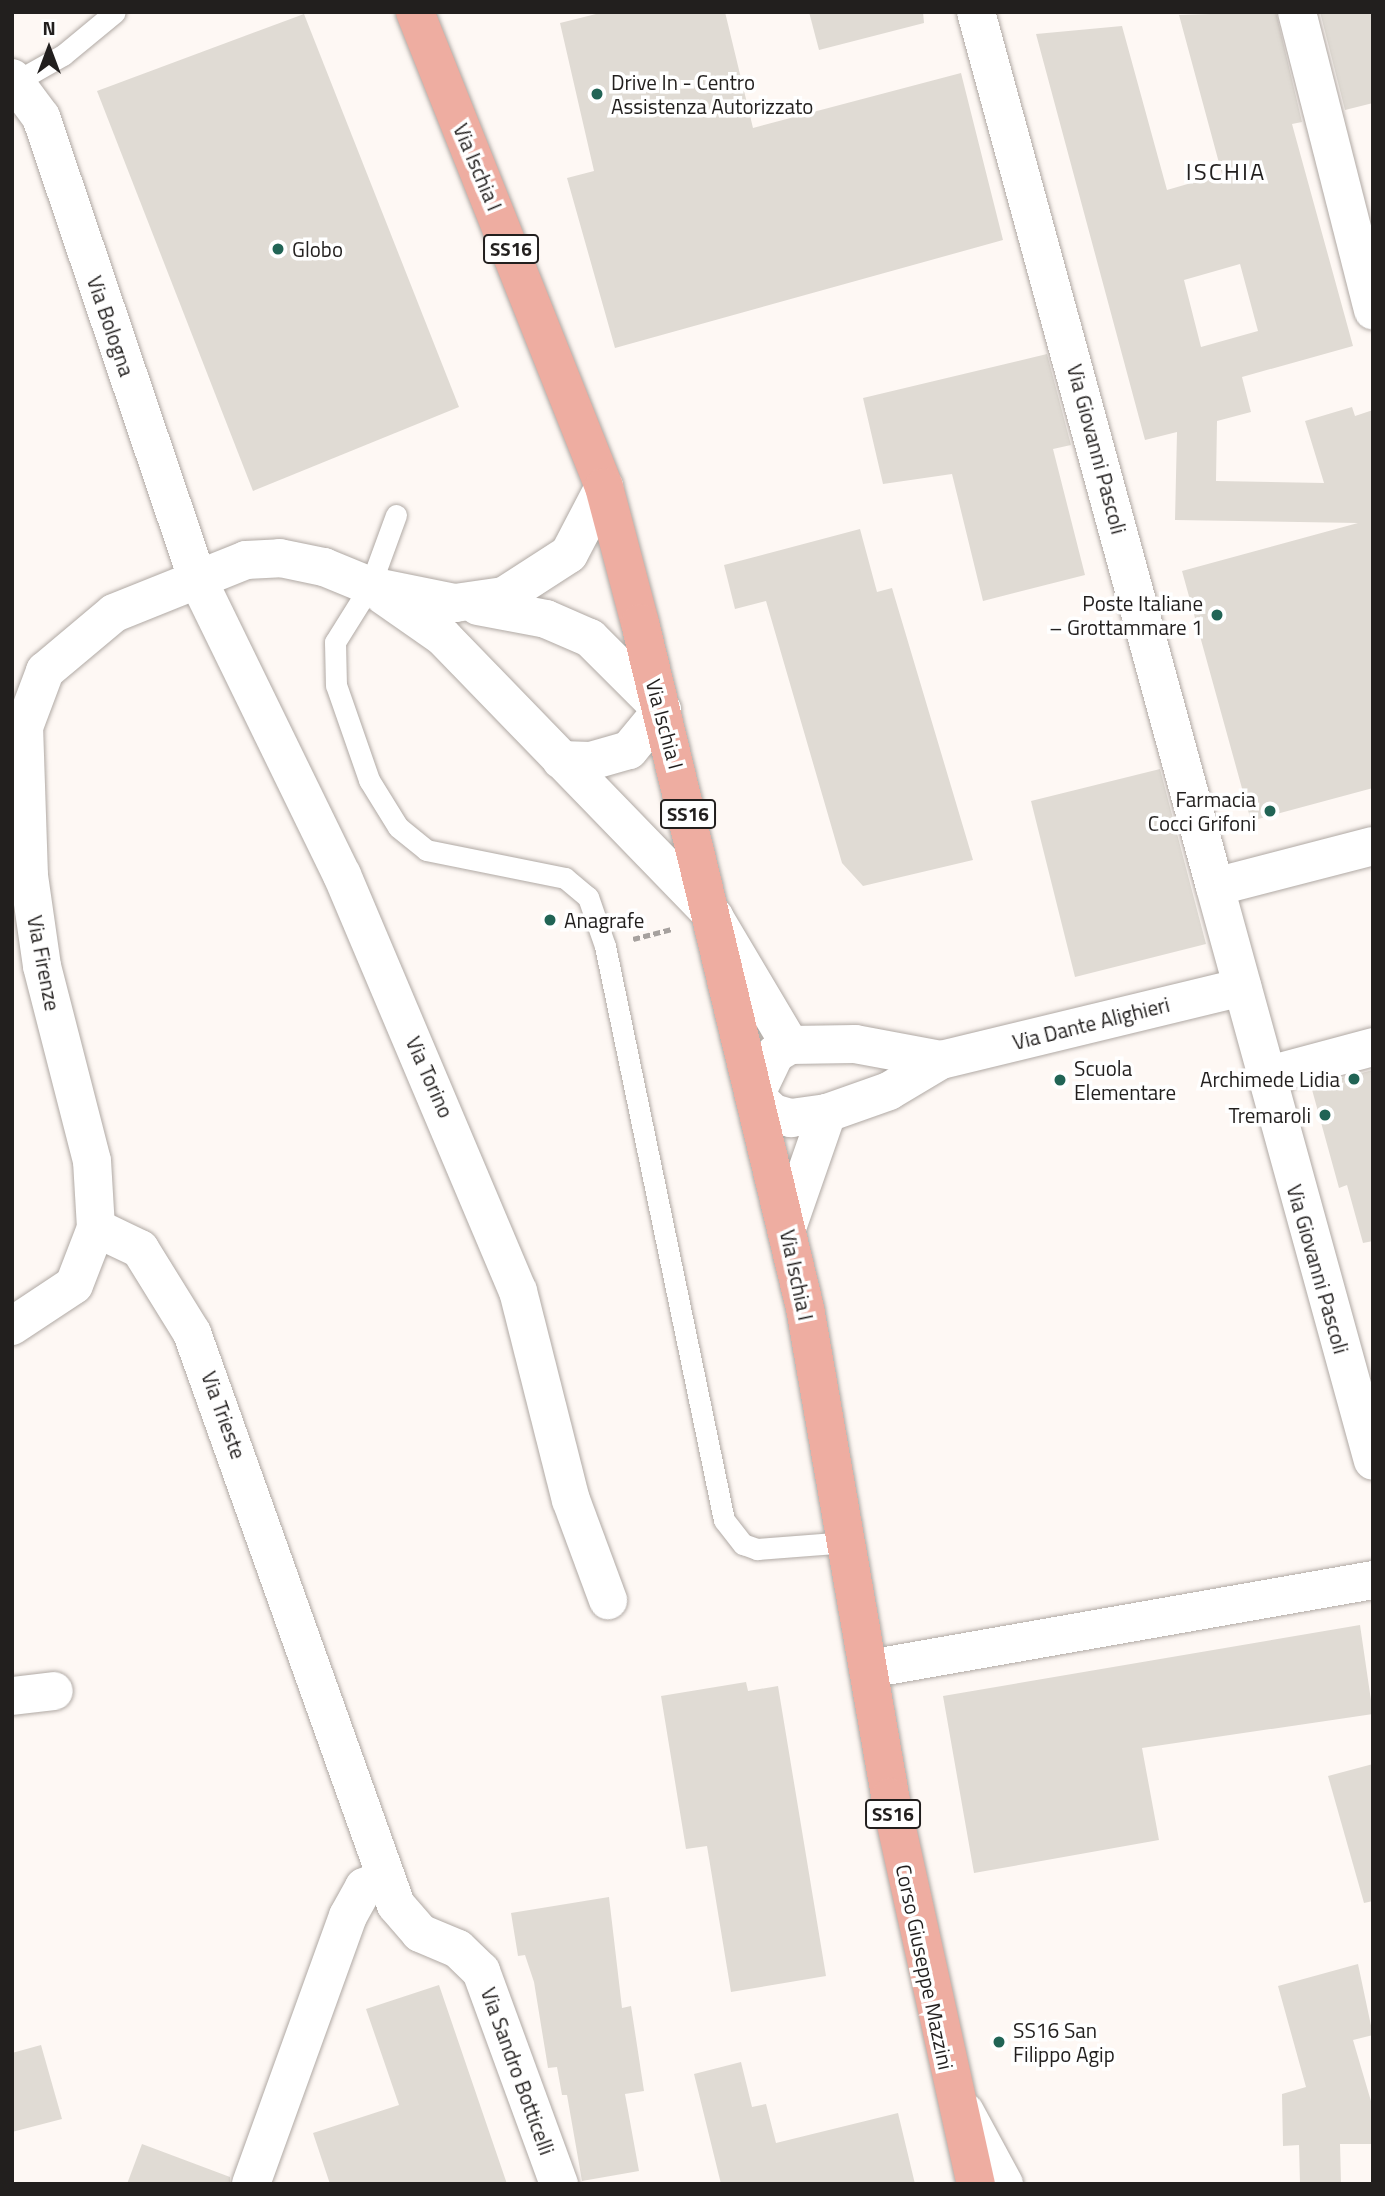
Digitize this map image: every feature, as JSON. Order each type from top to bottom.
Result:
[{"type":"main road","name":"Via Ischia I","points":[[415,12],[604,487],[714,917],[787,1228],[848,1542]]},
{"type":"main road","name":"Corso Giuseppe Mazzini","points":[[848,1542],[869,1669],[950,2083],[976,2184]]},
{"type":"street","name":"Via Giovanni Pascoli","points":[[976,12],[1265,1076],[1373,1461]]},
{"type":"street","points":[[1297,12],[1373,310]]},
{"type":"street","name":"Via Bologna","points":[[15,79],[41,117],[196,576]]},
{"type":"street","points":[[455,603],[504,596],[547,572],[569,554],[604,487]]},
{"type":"street","name":"Via Firenze","points":[[12,1326],[74,1285],[96,1228],[92,1161],[32,907],[26,716],[36,683],[73,641],[114,614],[196,576],[246,559],[280,558],[370,586]]},
{"type":"street","name":"Via Torino","points":[[196,576],[236,669],[329,846],[470,1170],[531,1326],[568,1489],[608,1600]]},
{"type":"street","points":[[370,586],[524,614],[590,638],[662,710],[629,750],[591,761],[561,760]]},
{"type":"street","points":[[370,586],[443,637],[714,917],[790,1045],[775,1054],[755,1096]]},
{"type":"street","points":[[1215,887],[1373,846]]},
{"type":"street","name":"Via Dante Alighieri","points":[[755,1096],[773,1113],[790,1118],[827,1113],[889,1091],[941,1060],[1242,987]]},
{"type":"street","name":"Via Dante Alighieri","points":[[790,1045],[855,1044],[941,1060]]},
{"type":"street","points":[[1265,1076],[1373,1047]]},
{"type":"street","points":[[787,1228],[827,1113]]},
{"type":"street","name":"Via Trieste","points":[[96,1228],[140,1250],[170,1289],[217,1393],[304,1637]]},
{"type":"street","points":[[869,1669],[1373,1580]]},
{"type":"street","name":"Via Sandro Botticelli","points":[[304,1637],[386,1878],[413,1926],[458,1949],[481,1972],[559,2184]]},
{"type":"street","points":[[12,1696],[54,1691]]},
{"type":"street","points":[[251,2184],[348,1916],[365,1887],[386,1878]]},
{"type":"street","points":[[950,2083],[1004,2184]]},
{"type":"lane","name":"Via Bologna","points":[[15,79],[64,55],[115,12]]},
{"type":"lane","points":[[396,514],[370,586],[343,622],[334,663],[341,707],[381,805],[409,839],[440,856],[577,884],[605,946],[724,1520],[743,1544],[757,1549],[848,1542]]},
{"type":"path","points":[[605,946],[714,917]]},
{"type":"building","points":[[604,12],[725,12],[753,128],[961,73],[1003,240],[615,348],[567,178],[594,171],[560,23]]},
{"type":"building","points":[[809,12],[923,12],[924,23],[819,50]]},
{"type":"building","points":[[1276,12],[1302,122],[1292,124],[1353,346],[1242,377],[1251,412],[1217,421],[1216,481],[1324,483],[1305,421],[1352,407],[1355,416],[1373,410],[1373,788],[1251,821],[1182,571],[1358,523],[1175,520],[1177,432],[1145,440],[1036,34],[1122,26],[1167,190],[1222,174],[1179,15]],"holes":[[[1240,264],[1258,331],[1201,347],[1184,280]]]},
{"type":"building","points":[[1320,12],[1373,12],[1373,103],[1345,110]]},
{"type":"building","name":"Globo","points":[[304,14],[459,407],[253,491],[97,91]]},
{"type":"building","points":[[1047,354],[1071,445],[1053,449],[1085,575],[983,601],[952,474],[883,484],[863,398]]},
{"type":"building","points":[[860,529],[877,592],[892,588],[973,860],[863,886],[842,863],[766,601],[735,609],[724,565]]},
{"type":"building","points":[[1160,769],[1206,944],[1075,977],[1031,801]]},
{"type":"building","points":[[1373,1070],[1373,1241],[1363,1243],[1347,1185],[1339,1188],[1311,1086]]},
{"type":"building","points":[[1360,1625],[1373,1714],[1142,1748],[1159,1840],[974,1873],[943,1696]]},
{"type":"building","points":[[746,1682],[748,1691],[778,1686],[826,1976],[731,1992],[707,1846],[686,1849],[661,1696]]},
{"type":"building","points":[[1373,1764],[1373,1901],[1364,1903],[1328,1776]]},
{"type":"building","points":[[609,1897],[622,2008],[631,2006],[644,2091],[625,2094],[639,2171],[582,2181],[567,2095],[562,2095],[557,2067],[548,2068],[534,1982],[525,1955],[518,1956],[511,1913]]},
{"type":"building","points":[[1358,1964],[1373,2035],[1353,2040],[1373,2108],[1373,2144],[1340,2144],[1341,2184],[1300,2184],[1299,2145],[1283,2146],[1282,2094],[1306,2087],[1278,1986]]},
{"type":"building","points":[[439,1985],[507,2184],[330,2184],[313,2133],[399,2105],[366,2009]]},
{"type":"building","points":[[41,2045],[62,2119],[12,2132],[12,2053]]},
{"type":"building","points":[[741,2062],[752,2107],[766,2104],[776,2143],[898,2113],[915,2184],[721,2184],[694,2074]]},
{"type":"building","points":[[142,2144],[230,2177],[230,2184],[127,2184]]},
{"type":"place","name":"Drive In - Centro Assistenza Autorizzato","points":[[597,94]]},
{"type":"place","name":"Globo","points":[[278,249]]},
{"type":"place","name":"Poste Italiane – Grottammare 1","points":[[1217,615]]},
{"type":"place","name":"Farmacia Cocci Grifoni","points":[[1270,811]]},
{"type":"place","name":"Anagrafe","points":[[550,920]]},
{"type":"place","name":"Archimede Lidia","points":[[1354,1079]]},
{"type":"place","name":"Scuola Elementare","points":[[1060,1080]]},
{"type":"place","name":"Tremaroli","points":[[1325,1115]]},
{"type":"place","name":"SS16 San Filippo Agip","points":[[999,2042]]},
{"type":"district","name":"ISCHIA","points":[[1226,172]]}]
